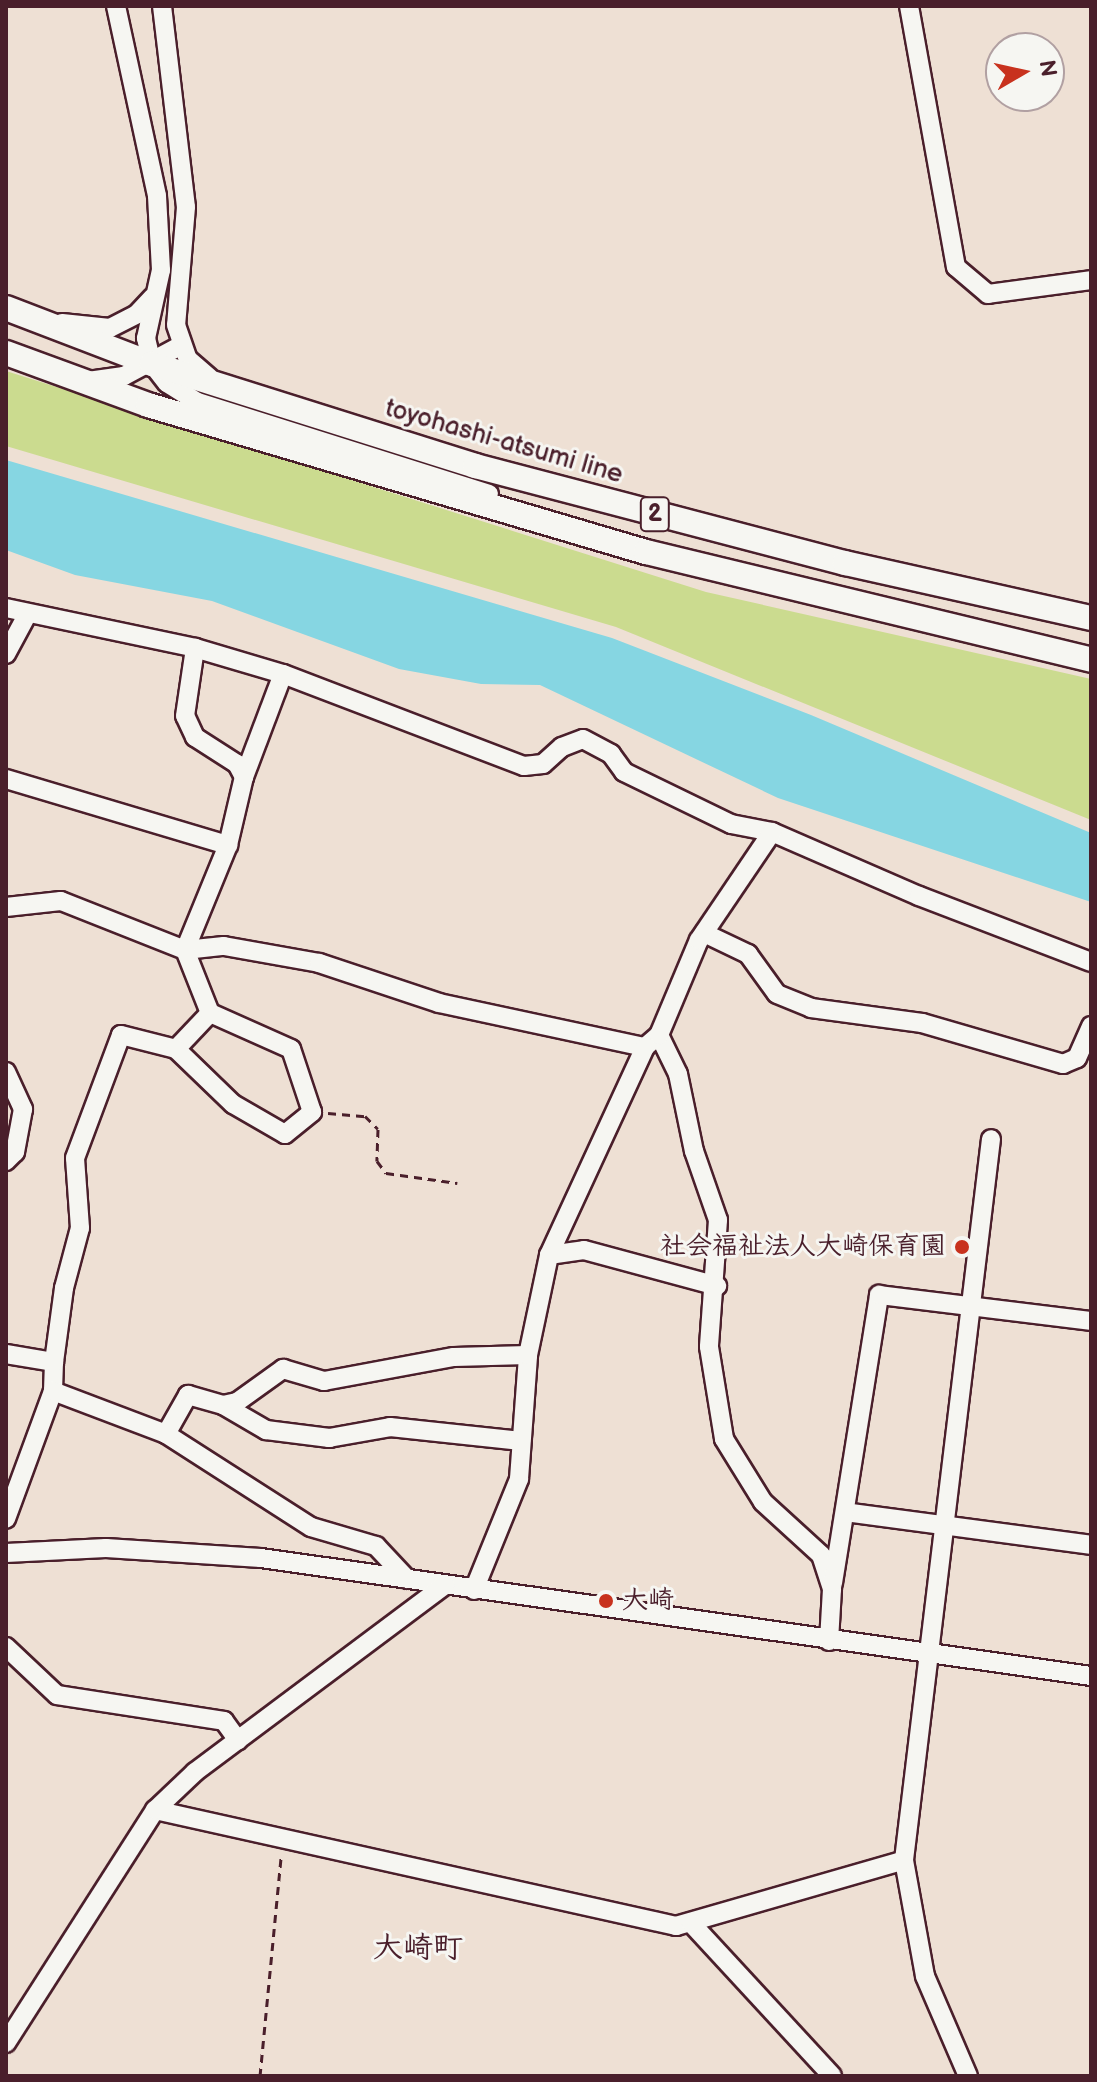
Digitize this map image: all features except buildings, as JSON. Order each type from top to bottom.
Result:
[{"type":"main road","name":"toyohashi-atsumi line","points":[[6,308],[48,321],[152,364],[547,485],[845,563],[1091,618]]},
{"type":"main road","name":"2","points":[[6,353],[163,409],[672,558],[1091,660]]},
{"type":"street","points":[[116,6],[157,196],[161,270],[146,338],[152,364],[167,383],[198,402],[608,531],[672,558]]},
{"type":"street","points":[[162,6],[186,207],[176,325],[180,346],[196,370],[226,386]]},
{"type":"street","points":[[909,6],[956,267],[988,294],[1091,280]]},
{"type":"street","points":[[48,321],[110,328],[137,314],[157,292]]},
{"type":"street","points":[[87,381],[109,380],[152,364],[180,346]]},
{"type":"street","points":[[6,608],[27,615],[195,648],[283,674],[524,766],[543,764],[562,747],[583,739],[611,754],[624,772],[731,824],[772,832],[919,896],[1091,962]]},
{"type":"street","points":[[6,654],[27,615]]},
{"type":"street","points":[[195,648],[185,716],[195,737],[237,764],[244,777]]},
{"type":"street","points":[[6,1519],[53,1391],[64,1288],[80,1228],[75,1158],[121,1035],[176,1049],[233,1104],[285,1134],[312,1112],[291,1049],[210,1013],[185,950],[228,845],[244,777],[283,674]]},
{"type":"street","points":[[6,779],[228,845]]},
{"type":"street","points":[[474,1590],[519,1479],[528,1355],[549,1255],[704,933],[772,832]]},
{"type":"street","points":[[6,907],[61,901],[185,950],[224,946],[319,963],[439,1003],[652,1041],[678,1074],[694,1151],[718,1220],[717,1286],[709,1347],[724,1439],[763,1502],[821,1555],[832,1589]]},
{"type":"street","points":[[704,933],[748,954],[777,994],[811,1008],[922,1023],[1063,1064],[1077,1058],[1091,1026]]},
{"type":"street","points":[[176,1049],[210,1013]]},
{"type":"street","points":[[6,1072],[23,1109],[15,1152],[6,1161]]},
{"type":"street","points":[[968,2076],[925,1976],[904,1860],[991,1139]]},
{"type":"street","points":[[549,1255],[584,1250],[717,1286]]},
{"type":"street","points":[[829,1641],[832,1589],[879,1295],[1091,1321]]},
{"type":"street","points":[[6,1354],[54,1362]]},
{"type":"street","points":[[223,1405],[237,1402],[283,1369],[324,1381],[454,1357],[528,1355]]},
{"type":"street","points":[[53,1391],[166,1434],[311,1527],[376,1546],[407,1579]]},
{"type":"street","points":[[166,1434],[188,1395],[223,1405],[266,1430],[329,1438],[390,1427],[521,1441]]},
{"type":"street","points":[[845,1512],[1091,1545]]},
{"type":"street","points":[[6,1553],[106,1548],[261,1558],[1091,1676]]},
{"type":"street","points":[[6,2043],[155,1810],[238,1740],[445,1585]]},
{"type":"street","points":[[6,1647],[57,1695],[224,1721],[238,1740]]},
{"type":"street","points":[[155,1810],[283,1836],[676,1926],[904,1860]]},
{"type":"street","points":[[691,1923],[832,2076]]},
{"type":"path","points":[[312,1112],[365,1116],[378,1129],[377,1161],[386,1173],[457,1183]]},
{"type":"path","points":[[260,2076],[283,1836]]},
{"type":"green space","points":[[6,371],[706,592],[1091,679],[1091,820],[616,627],[6,446]]},
{"type":"water","points":[[6,460],[612,638],[811,715],[1091,833],[1091,902],[778,798],[540,685],[481,684],[399,669],[212,601],[75,575],[6,550]]},
{"type":"place","name":"社会福祉法人大崎保育園","points":[[962,1247]]},
{"type":"place","name":"大崎","points":[[606,1601]]},
{"type":"district","name":"大崎町","points":[[418,1948]]}]
